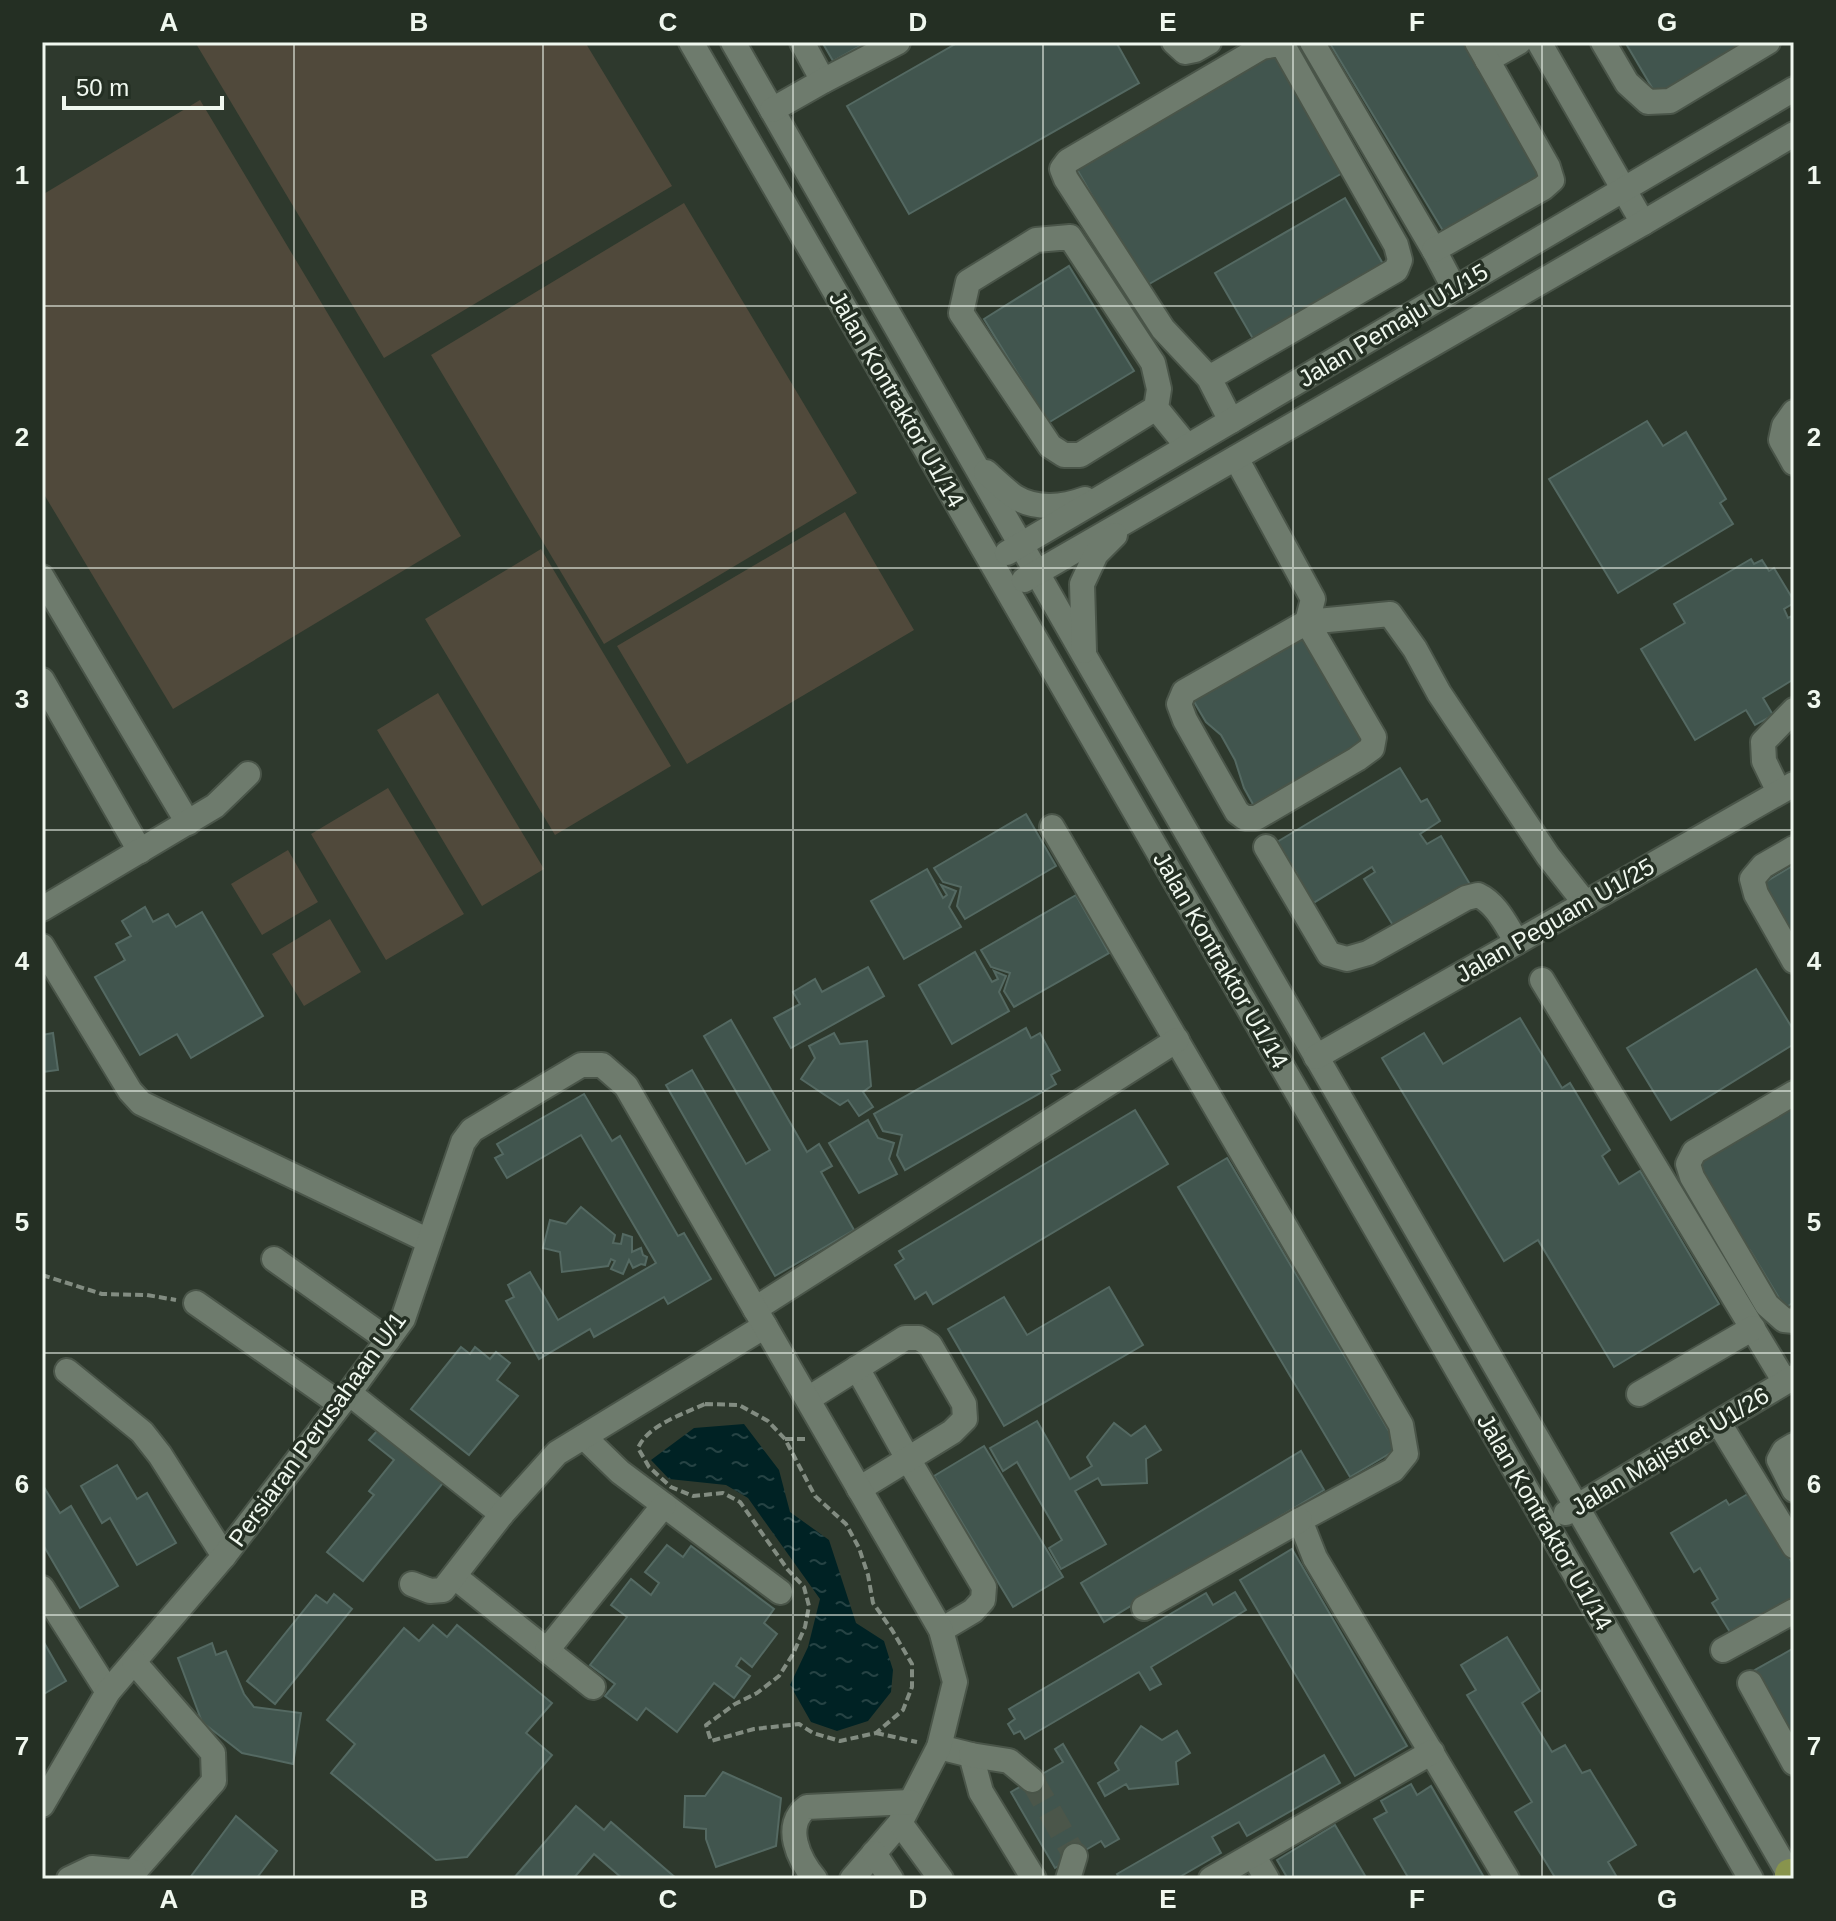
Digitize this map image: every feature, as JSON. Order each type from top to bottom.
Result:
[{"type":"street","name":"Jalan Kontraktor U1/14","points":[[691,42],[1751,1879]]},
{"type":"street","name":"Jalan Kontraktor U1/14","points":[[733,42],[1316,1057],[1789,1868]]},
{"type":"street","points":[[802,42],[823,81]]},
{"type":"street","points":[[772,110],[898,42]]},
{"type":"street","points":[[1174,42],[1185,52],[1209,42]]},
{"type":"street","points":[[1312,42],[1454,288]]},
{"type":"street","points":[[1434,250],[1552,180],[1548,167],[1482,51],[1519,42]]},
{"type":"street","points":[[1539,42],[1643,223]]},
{"type":"street","points":[[1603,42],[1627,83],[1648,102],[1670,101],[1768,42]]},
{"type":"street","points":[[1209,378],[1396,270],[1400,260],[1396,245],[1285,49],[1279,44],[1262,47],[1068,161],[1062,169],[1163,329],[1209,378],[1231,421]]},
{"type":"street","name":"Jalan Pemaju U1/15","points":[[991,562],[1794,89]]},
{"type":"street","name":"Jalan Pemaju U1/15","points":[[1008,591],[1794,134]]},
{"type":"street","points":[[1156,408],[1080,455],[1064,455],[1050,446],[961,313],[968,282],[1036,240],[1070,237],[1153,363],[1159,389],[1156,408],[1187,446]]},
{"type":"street","points":[[1794,412],[1784,426],[1781,440],[1794,463]]},
{"type":"street","points":[[1236,458],[1313,599],[1307,622],[1374,737],[1372,748],[1357,759],[1256,818],[1245,818],[1237,812],[1185,720],[1179,704],[1184,692],[1307,622],[1390,614],[1548,856],[1585,903]]},
{"type":"street","points":[[972,460],[1017,498],[1041,505],[1069,505],[1117,488]]},
{"type":"street","points":[[1084,655],[1082,584],[1096,554],[1134,517]]},
{"type":"street","points":[[42,577],[188,823]]},
{"type":"street","points":[[42,680],[140,851]]},
{"type":"street","points":[[1787,788],[1764,761],[1763,742],[1794,710]]},
{"type":"street","points":[[42,909],[215,806],[248,774]]},
{"type":"street","name":"Jalan Peguam U1/25","points":[[1316,1057],[1787,788]]},
{"type":"street","points":[[1052,827],[1401,1425],[1406,1454],[1393,1470],[1144,1608]]},
{"type":"street","points":[[1266,847],[1329,954],[1347,959],[1368,953],[1466,898],[1478,895],[1496,909],[1517,942]]},
{"type":"street","points":[[1794,848],[1763,866],[1752,879],[1756,894],[1794,961]]},
{"type":"street","points":[[42,946],[130,1091],[141,1103],[429,1241]]},
{"type":"street","points":[[1542,980],[1753,1328],[1790,1380]]},
{"type":"street","points":[[412,1584],[430,1591],[443,1590],[502,1514],[557,1453],[1177,1040]]},
{"type":"street","name":"Persiaran Perusahaan U/1","points":[[42,1805],[108,1692],[224,1556],[403,1319],[463,1142],[472,1130],[581,1065],[602,1065],[626,1086],[760,1318]]},
{"type":"street","points":[[1794,1093],[1694,1152],[1688,1164],[1692,1177],[1767,1305],[1784,1320],[1794,1321]]},
{"type":"street","points":[[274,1259],[388,1340]]},
{"type":"street","points":[[196,1303],[345,1398],[502,1514]]},
{"type":"street","points":[[760,1318],[941,1630],[955,1682],[939,1747],[905,1812],[852,1879]]},
{"type":"street","points":[[1639,1394],[1753,1328]]},
{"type":"street","points":[[808,1399],[905,1338],[919,1338],[930,1345],[964,1404],[965,1419],[952,1432],[859,1489]]},
{"type":"street","points":[[857,1368],[984,1587],[983,1600],[973,1611],[941,1630]]},
{"type":"street","points":[[67,1371],[142,1432],[224,1556]]},
{"type":"street","name":"Jalan Majistret U1/26","points":[[1546,1524],[1790,1380]]},
{"type":"street","points":[[1719,1423],[1794,1546]]},
{"type":"street","points":[[584,1437],[620,1472],[780,1592]]},
{"type":"street","points":[[1794,1445],[1784,1451],[1779,1460],[1794,1490]]},
{"type":"street","points":[[547,1650],[664,1505]]},
{"type":"street","points":[[1300,1520],[1315,1558],[1507,1879]]},
{"type":"street","points":[[455,1577],[593,1687]]},
{"type":"street","points":[[42,1588],[108,1692]]},
{"type":"street","points":[[1723,1650],[1794,1611]]},
{"type":"street","points":[[69,1879],[92,1868],[134,1876],[214,1781],[213,1753],[134,1662]]},
{"type":"street","points":[[1750,1683],[1794,1763]]},
{"type":"street","points":[[939,1747],[1009,1761],[1032,1780]]},
{"type":"street","points":[[1211,1879],[1432,1752]]},
{"type":"street","points":[[971,1755],[981,1792],[1034,1879]]},
{"type":"street","points":[[815,1879],[799,1857],[794,1834],[800,1812],[807,1807],[905,1812]]},
{"type":"street","points":[[905,1812],[941,1879]]},
{"type":"street","points":[[874,1853],[891,1879]]},
{"type":"street","points":[[1253,1855],[1267,1879]]},
{"type":"path","points":[[42,1275],[102,1294],[147,1295],[196,1303]]},
{"type":"path","points":[[876,1733],[939,1747]]},
{"type":"shaded area","points":[[195,42],[585,42],[672,186],[384,358]]},
{"type":"shaded area","points":[[200,100],[461,536],[173,709],[42,491],[42,195]]},
{"type":"shaded area","points":[[684,203],[857,493],[604,644],[431,355]]},
{"type":"shaded area","points":[[845,512],[914,630],[687,764],[617,646]]},
{"type":"shaded area","points":[[541,549],[671,766],[555,835],[425,619]]},
{"type":"shaded area","points":[[438,693],[544,869],[482,906],[377,730]]},
{"type":"shaded area","points":[[388,788],[464,914],[386,960],[311,834]]},
{"type":"shaded area","points":[[288,850],[318,902],[262,935],[231,884]]},
{"type":"shaded area","points":[[330,919],[361,972],[304,1006],[272,954]]},
{"type":"water","points":[[744,1424],[779,1470],[790,1512],[829,1540],[856,1623],[884,1641],[893,1670],[891,1692],[868,1721],[837,1731],[811,1722],[790,1685],[808,1647],[820,1599],[748,1498],[726,1485],[669,1479],[651,1460],[694,1428]]},
{"type":"building","points":[[822,42],[867,42],[833,61]]},
{"type":"building","points":[[959,42],[1116,42],[1139,83],[909,214],[847,106]]},
{"type":"building","points":[[1329,42],[1465,42],[1545,174],[1445,234]]},
{"type":"building","points":[[1625,42],[1746,42],[1657,96]]},
{"type":"building","points":[[1276,48],[1346,171],[1144,287],[1074,164]]},
{"type":"building","points":[[1345,198],[1386,269],[1256,344],[1215,273]]},
{"type":"building","points":[[1069,266],[1134,371],[1048,423],[984,319]]},
{"type":"building","points":[[1647,421],[1663,446],[1686,432],[1726,499],[1720,503],[1733,524],[1618,593],[1549,479]]},
{"type":"building","points":[[1751,559],[1754,564],[1762,560],[1769,571],[1774,568],[1794,601],[1784,609],[1788,618],[1794,615],[1794,679],[1763,698],[1773,715],[1755,725],[1746,710],[1695,740],[1641,649],[1685,623],[1674,604]]},
{"type":"building","points":[[1301,632],[1365,740],[1254,806],[1221,735],[1206,722],[1190,695]]},
{"type":"building","points":[[1400,768],[1421,802],[1427,799],[1440,821],[1420,834],[1427,844],[1441,836],[1471,886],[1455,896],[1452,892],[1394,927],[1364,879],[1375,872],[1372,867],[1310,905],[1293,877],[1297,874],[1277,842]]},
{"type":"building","points":[[1026,814],[1056,866],[965,919],[957,906],[961,887],[943,882],[934,868]]},
{"type":"building","points":[[1794,865],[1794,945],[1759,886]]},
{"type":"building","points":[[927,869],[943,898],[947,895],[941,885],[956,891],[949,907],[961,927],[904,959],[871,901]]},
{"type":"building","points":[[1076,895],[1109,953],[1014,1007],[1004,991],[1010,973],[991,967],[981,950]]},
{"type":"building","points":[[145,907],[153,922],[168,914],[176,927],[202,912],[263,1016],[191,1058],[177,1034],[140,1055],[95,977],[125,960],[116,944],[131,936],[122,921]]},
{"type":"building","points":[[975,952],[992,982],[998,979],[994,971],[1006,976],[999,992],[1009,1011],[952,1044],[919,985]]},
{"type":"building","points":[[868,967],[884,996],[791,1048],[774,1018],[800,1004],[793,992],[815,979],[822,992]]},
{"type":"building","points":[[1756,969],[1794,1031],[1794,1044],[1671,1120],[1627,1048]]},
{"type":"building","points":[[1520,1018],[1562,1088],[1570,1083],[1610,1150],[1602,1156],[1619,1184],[1640,1171],[1719,1304],[1614,1367],[1538,1240],[1504,1261],[1382,1058],[1424,1033],[1443,1064]]},
{"type":"building","points":[[731,1020],[807,1152],[819,1144],[832,1166],[821,1172],[854,1230],[775,1276],[666,1085],[692,1070],[746,1164],[770,1150],[704,1036]]},
{"type":"building","points":[[1026,1028],[1031,1038],[1040,1033],[1060,1070],[1051,1075],[1056,1084],[905,1170],[897,1155],[902,1135],[883,1131],[874,1114]]},
{"type":"building","points":[[53,1033],[58,1070],[42,1072],[42,1035]]},
{"type":"building","points":[[834,1033],[840,1044],[867,1041],[871,1086],[863,1092],[873,1107],[859,1116],[848,1100],[840,1105],[801,1079],[815,1058],[809,1046]]},
{"type":"building","points":[[584,1094],[612,1141],[620,1136],[678,1236],[684,1233],[711,1279],[668,1304],[664,1297],[594,1337],[590,1329],[539,1359],[506,1301],[514,1297],[508,1285],[530,1272],[558,1320],[656,1263],[581,1135],[507,1178],[495,1158],[503,1154],[497,1144]]},
{"type":"building","points":[[1794,1105],[1794,1302],[1785,1308],[1750,1250],[1744,1253],[1732,1233],[1737,1230],[1697,1163]]},
{"type":"building","points":[[1135,1110],[1168,1164],[933,1304],[926,1292],[915,1299],[895,1265],[904,1259],[899,1251]]},
{"type":"building","points":[[868,1120],[878,1138],[894,1143],[889,1159],[897,1174],[859,1193],[829,1143]]},
{"type":"building","points":[[1227,1158],[1399,1448],[1350,1477],[1178,1187]]},
{"type":"building","points":[[581,1207],[615,1235],[613,1243],[621,1244],[623,1234],[632,1237],[632,1252],[641,1248],[647,1257],[645,1265],[633,1268],[629,1260],[623,1274],[611,1269],[615,1261],[611,1259],[608,1266],[562,1272],[560,1252],[543,1248],[550,1220],[566,1224]]},
{"type":"building","points":[[1109,1287],[1143,1345],[1004,1426],[948,1329],[1004,1297],[1027,1335]]},
{"type":"building","points":[[461,1347],[470,1354],[475,1347],[490,1359],[496,1352],[510,1363],[497,1380],[518,1396],[469,1455],[411,1409]]},
{"type":"building","points":[[1037,1421],[1070,1479],[1092,1466],[1087,1457],[1114,1423],[1131,1436],[1145,1426],[1161,1450],[1146,1459],[1147,1483],[1102,1485],[1098,1478],[1075,1491],[1106,1544],[1061,1569],[1049,1548],[1062,1540],[1017,1462],[1003,1471],[990,1448]]},
{"type":"building","points":[[378,1430],[443,1483],[363,1581],[327,1552],[374,1495],[369,1491],[394,1460],[369,1440]]},
{"type":"building","points":[[984,1446],[1063,1577],[1013,1607],[934,1476]]},
{"type":"building","points":[[1301,1451],[1324,1490],[1104,1622],[1081,1583]]},
{"type":"building","points":[[117,1465],[137,1499],[147,1493],[176,1543],[137,1565],[110,1518],[102,1523],[81,1486]]},
{"type":"building","points":[[42,1484],[60,1513],[71,1506],[118,1586],[80,1608],[42,1543]]},
{"type":"building","points":[[1751,1492],[1794,1566],[1794,1601],[1733,1637],[1712,1603],[1718,1599],[1700,1568],[1694,1572],[1671,1533],[1726,1500],[1729,1505]]},
{"type":"building","points":[[667,1545],[683,1557],[691,1546],[774,1609],[764,1623],[777,1634],[752,1667],[741,1658],[736,1666],[750,1676],[734,1698],[714,1683],[677,1732],[646,1708],[637,1720],[605,1696],[615,1684],[590,1665],[627,1617],[611,1605],[631,1579],[651,1595],[659,1583],[645,1572]]},
{"type":"building","points":[[1292,1549],[1407,1746],[1355,1776],[1240,1580]]},
{"type":"building","points":[[1235,1592],[1246,1610],[1151,1667],[1161,1684],[1150,1690],[1139,1672],[1025,1739],[1020,1731],[1014,1734],[1008,1724],[1015,1719],[1009,1709],[1206,1593],[1213,1605]]},
{"type":"building","points":[[334,1594],[352,1609],[275,1704],[247,1681],[316,1595],[327,1603]]},
{"type":"building","points":[[433,1625],[447,1637],[457,1625],[552,1703],[526,1733],[552,1755],[467,1857],[436,1860],[331,1773],[355,1744],[327,1720],[404,1628],[419,1641]]},
{"type":"building","points":[[1507,1637],[1540,1691],[1522,1703],[1552,1752],[1565,1745],[1582,1773],[1590,1770],[1636,1845],[1608,1862],[1618,1879],[1556,1879],[1515,1812],[1532,1802],[1467,1695],[1476,1690],[1461,1665]]},
{"type":"building","points":[[42,1639],[66,1681],[42,1695]]},
{"type":"building","points":[[212,1643],[216,1655],[226,1651],[244,1694],[254,1707],[301,1713],[293,1764],[242,1753],[202,1722],[178,1658]]},
{"type":"building","points":[[1794,1648],[1794,1738],[1755,1670]]},
{"type":"building","points":[[1141,1726],[1162,1740],[1177,1731],[1190,1753],[1176,1762],[1178,1784],[1129,1789],[1126,1784],[1105,1796],[1098,1783],[1119,1770],[1115,1763]]},
{"type":"building","points":[[1063,1744],[1119,1839],[1105,1847],[1101,1841],[1055,1868],[1011,1792],[1063,1762],[1055,1749]]},
{"type":"building","points":[[1324,1755],[1340,1783],[1247,1836],[1239,1822],[1212,1837],[1221,1853],[1176,1879],[1120,1879],[1117,1874]]},
{"type":"building","points":[[723,1772],[781,1798],[776,1846],[716,1867],[706,1839],[706,1829],[684,1827],[685,1796],[705,1796]]},
{"type":"building","points":[[1411,1784],[1417,1795],[1431,1786],[1485,1879],[1409,1879],[1374,1819],[1387,1812],[1381,1801]]},
{"type":"building","points":[[576,1806],[604,1830],[611,1822],[677,1879],[623,1879],[594,1854],[573,1879],[513,1879]]},
{"type":"building","points":[[236,1816],[277,1851],[256,1879],[189,1879]]},
{"type":"building","points":[[1335,1825],[1367,1879],[1288,1879],[1277,1860]]},
{"type":"tunnel","points":[[1032,1780],[1075,1856]]}]
